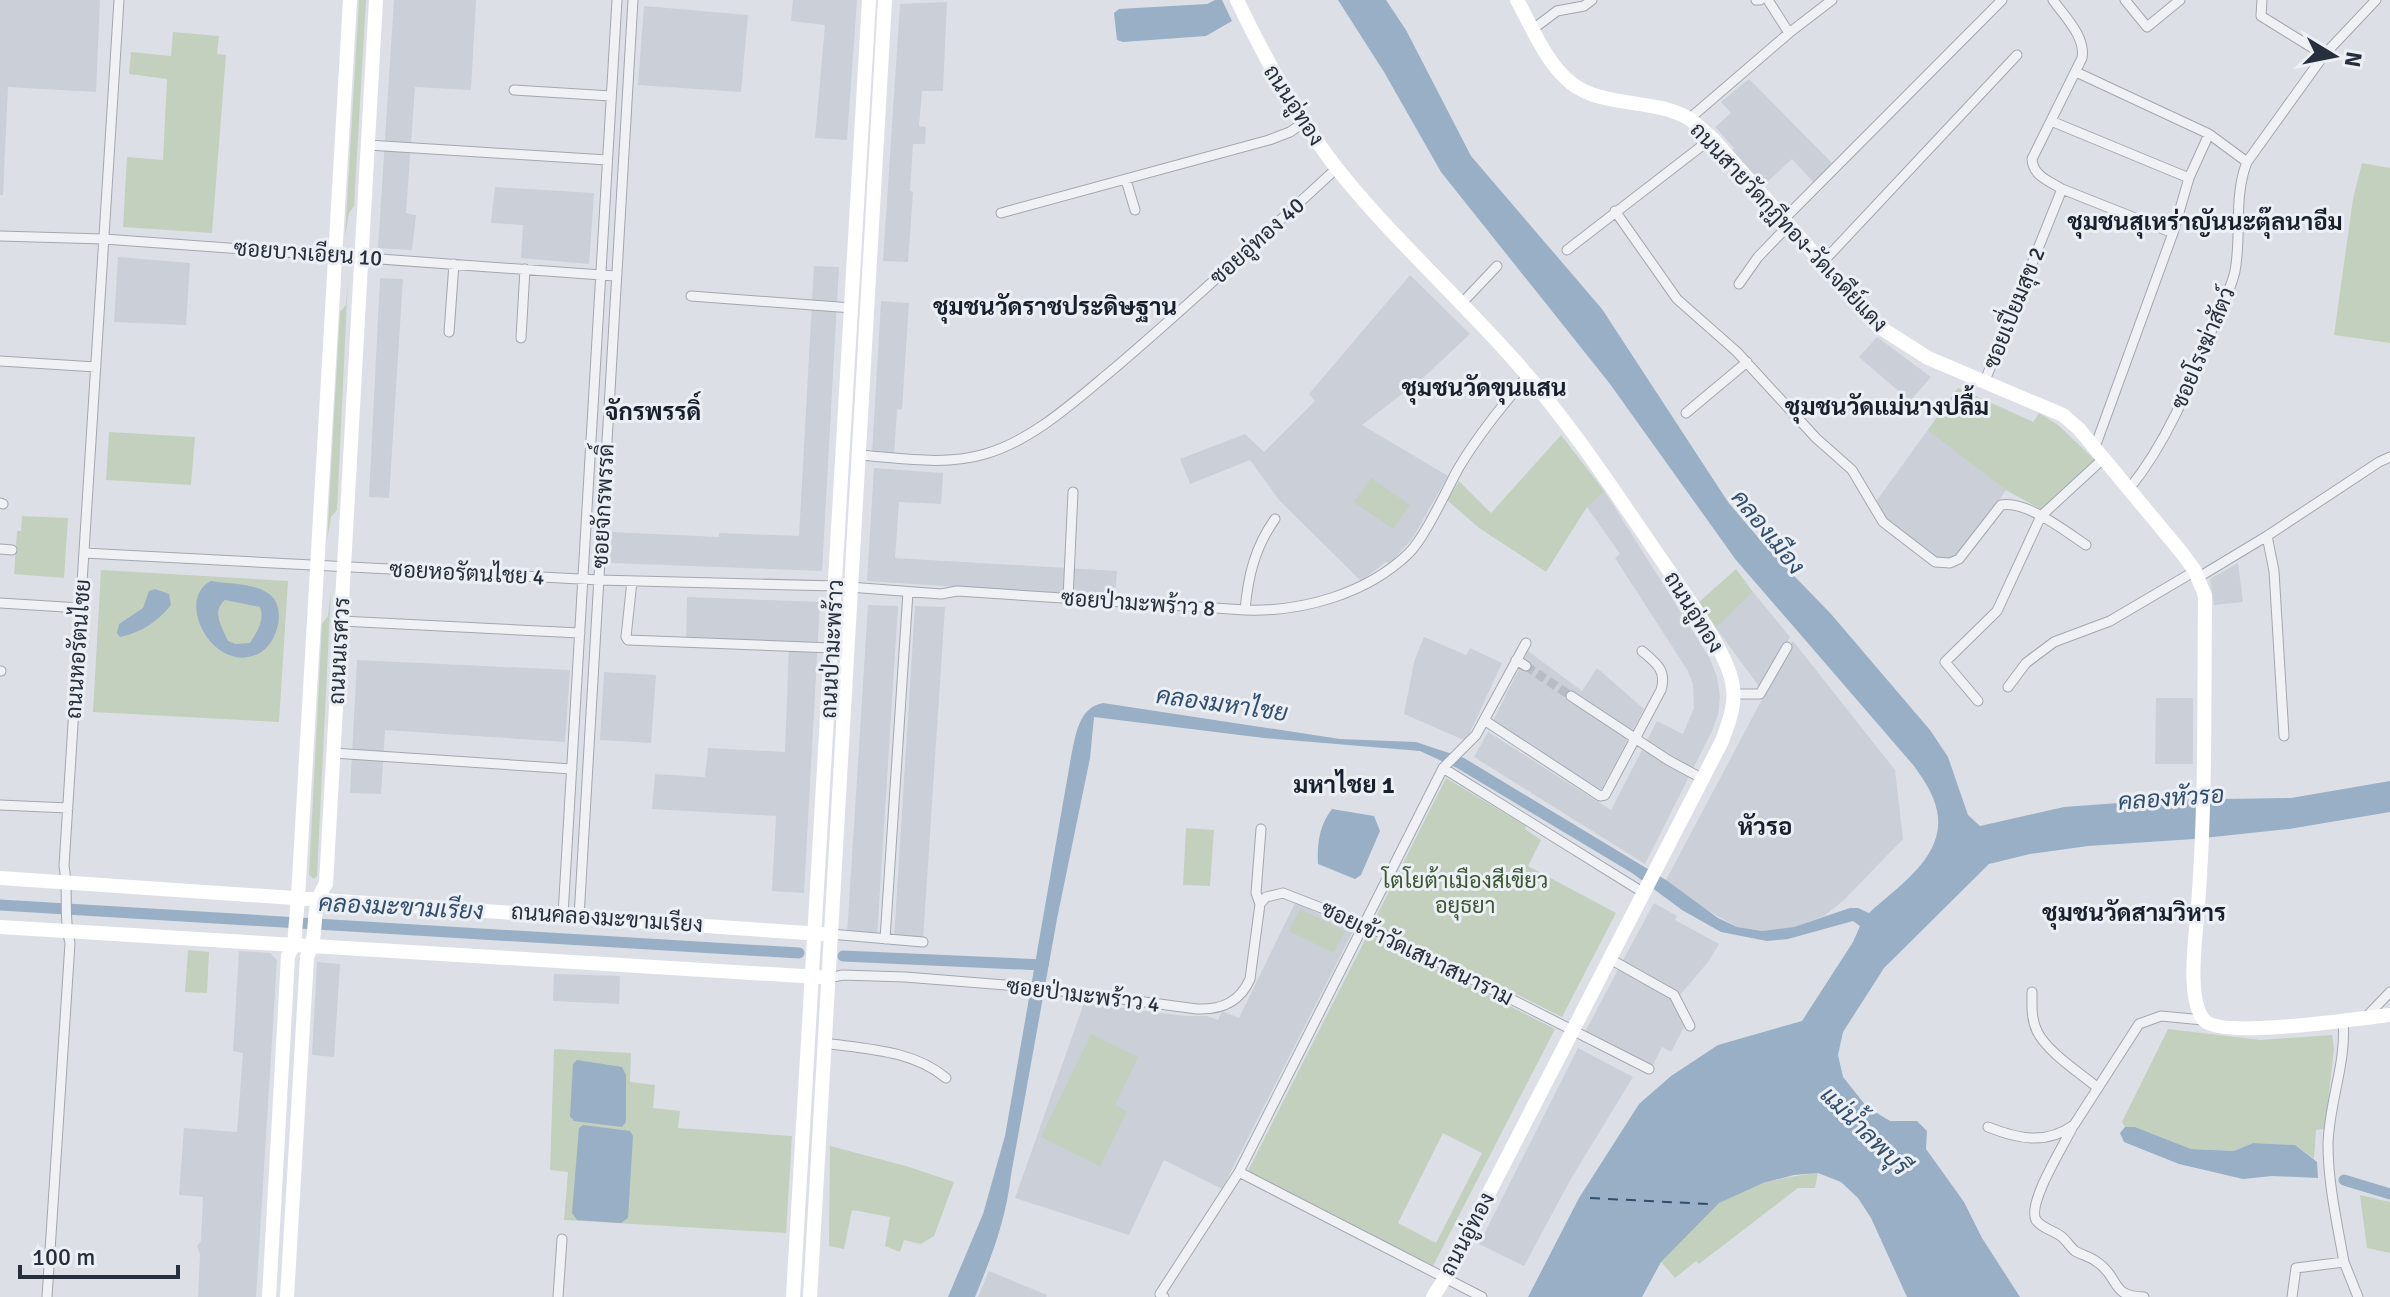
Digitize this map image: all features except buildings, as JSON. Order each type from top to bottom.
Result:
[{"type":"street","name":"ถนนหอรัตนไชย","points":[[47,1297],[70,943],[66,925],[64,866],[119,0]]},
{"type":"street","name":"ถนนนเรศวร","points":[[269,1297],[288,964],[297,902],[350,0]]},
{"type":"street","name":"ถนนนเรศวร","points":[[287,1297],[307,957],[313,940],[316,903],[326,884],[376,0]]},
{"type":"street","name":"ซอยจักรพรรดิ์","points":[[563,915],[617,0]]},
{"type":"street","name":"ซอยจักรพรรดิ์","points":[[579,917],[633,0]]},
{"type":"street","name":"ถนนป่ามะพร้าว","points":[[793,1297],[812,977],[823,934],[843,587],[852,308],[869,0]]},
{"type":"street","name":"ถนนป่ามะพร้าว","points":[[810,1297],[828,978],[823,934],[832,648],[843,587],[859,455],[885,0]]},
{"type":"street","name":"ถนนอู่ทอง","points":[[1237,0],[1267,64],[1303,123],[1337,168],[1528,375],[1571,430],[1680,587],[1724,661],[1732,681],[1731,716],[1722,741],[1433,1297]]},
{"type":"street","name":"ถนนสายวัดกุฎีทอง-วัดเจดีย์แดง","points":[[1517,0],[1561,73],[1572,84],[1599,95],[1672,112],[1689,119],[1712,138],[1878,326],[1909,348],[2063,415],[2100,453],[2197,574]]},
{"type":"street","points":[[1533,29],[1557,11],[1584,6],[1592,0]]},
{"type":"street","points":[[1768,0],[1789,33]]},
{"type":"street","points":[[1689,119],[1832,0]]},
{"type":"street","points":[[1739,284],[1785,223],[2002,0]]},
{"type":"street","points":[[2053,0],[2081,39],[2084,51],[2032,159],[2032,168],[2062,189],[2173,233]]},
{"type":"street","points":[[2125,0],[2147,27],[2180,0]]},
{"type":"street","points":[[2262,0],[2261,16],[2324,55]]},
{"type":"street","points":[[2359,15],[2361,0]]},
{"type":"street","name":"ซอยโรงฆ่าสัตว์","points":[[2129,489],[2149,464],[2182,402],[2234,273],[2237,206],[2247,162],[2324,55],[2376,0]]},
{"type":"street","points":[[1821,264],[2017,55]]},
{"type":"street","points":[[613,61],[629,63]]},
{"type":"street","points":[[2076,72],[2209,134],[2247,162]]},
{"type":"street","points":[[514,90],[611,96]]},
{"type":"street","points":[[2051,121],[2189,178]]},
{"type":"street","points":[[1001,213],[1269,140],[1303,123]]},
{"type":"street","points":[[1978,701],[1945,662],[1997,611],[2041,516],[2100,453],[2189,178],[2209,134]]},
{"type":"street","points":[[1567,250],[1712,138]]},
{"type":"street","points":[[368,145],[607,160]]},
{"type":"street","name":"ซอยอู่ทอง 40","points":[[859,455],[944,461],[968,459],[1001,449],[1068,406],[1143,344],[1337,168]]},
{"type":"street","points":[[1126,180],[1135,210]]},
{"type":"street","name":"ซอยเปี่ยมสุข 2","points":[[1984,383],[2062,189]]},
{"type":"street","points":[[1615,211],[1677,299],[1747,362],[1816,438],[1852,470],[1883,522],[1935,562],[1950,563],[1959,559],[2001,505],[2009,503],[2041,516],[2086,545]]},
{"type":"street","name":"ซอยบางเอียน 10","points":[[0,236],[104,239],[615,276]]},
{"type":"street","points":[[449,332],[454,264]]},
{"type":"street","points":[[1461,304],[1497,266]]},
{"type":"street","points":[[521,338],[525,269]]},
{"type":"street","points":[[691,296],[852,308]]},
{"type":"street","points":[[0,361],[96,367]]},
{"type":"street","points":[[1686,413],[1747,362]]},
{"type":"street","name":"ซอยป่ามะพร้าว 8","points":[[843,587],[941,594],[957,591],[1245,610],[1291,608],[1332,598],[1388,570],[1411,552],[1479,437],[1528,375]]},
{"type":"street","points":[[2008,687],[2026,663],[2054,642],[2110,621],[2267,536],[2390,457]]},
{"type":"street","points":[[589,479],[605,481]]},
{"type":"street","points":[[1068,598],[1073,492]]},
{"type":"street","points":[[1245,610],[1252,565],[1259,545],[1275,519]]},
{"type":"street","points":[[2267,536],[2274,571],[2284,736]]},
{"type":"street","points":[[0,549],[12,550]]},
{"type":"street","name":"ซอยหอรัตนไชย 4","points":[[84,553],[599,580],[843,587]]},
{"type":"street","points":[[2197,574],[2205,596],[2201,869],[2193,976],[2203,1020]]},
{"type":"street","points":[[632,581],[628,640],[832,648]]},
{"type":"street","points":[[885,939],[908,592]]},
{"type":"street","points":[[0,603],[81,608]]},
{"type":"street","points":[[341,621],[580,633]]},
{"type":"street","points":[[1162,1295],[1239,1172],[1446,766],[1476,735],[1526,643]]},
{"type":"street","points":[[1733,694],[1760,694],[1787,647]]},
{"type":"street","points":[[1484,720],[1603,796],[1636,739],[1664,678],[1661,667],[1642,651]]},
{"type":"street","points":[[1516,660],[1526,666]]},
{"type":"street","points":[[1571,696],[1703,779]]},
{"type":"street","points":[[575,723],[591,724]]},
{"type":"street","points":[[333,753],[572,769]]},
{"type":"street","points":[[1446,766],[1649,884]]},
{"type":"street","points":[[0,805],[68,808]]},
{"type":"street","points":[[1260,904],[1256,893],[1261,829]]},
{"type":"street","points":[[568,837],[584,838]]},
{"type":"street","name":"ถนนคลองมะขามเรียง","points":[[0,878],[67,888],[563,915],[823,934]]},
{"type":"street","name":"ซอยเข้าวัดเสนาสนาราม","points":[[1260,904],[1266,897],[1283,893],[1365,925],[1649,1069]]},
{"type":"street","name":"ซอยป่ามะพร้าว 4","points":[[828,978],[843,975],[905,977],[1032,987],[1197,1009],[1225,1006],[1245,990],[1250,979],[1260,904]]},
{"type":"street","name":"ถนนคลองมะขามเรียง","points":[[0,927],[66,925],[313,940],[828,978]]},
{"type":"street","points":[[823,934],[923,942]]},
{"type":"street","points":[[1610,959],[1674,995],[1690,1026]]},
{"type":"street","points":[[2032,992],[2032,1013],[2037,1031],[2047,1044],[2098,1088]]},
{"type":"street","points":[[2365,1018],[2390,992]]},
{"type":"street","points":[[2144,1297],[2125,1295],[2110,1273],[2037,1222],[2035,1216],[2045,1179],[2074,1125],[2139,1024],[2161,1016],[2203,1020],[2231,1029],[2257,1029],[2390,1015]]},
{"type":"street","points":[[2343,1020],[2343,1047],[2328,1141],[2329,1174],[2344,1262],[2358,1297]]},
{"type":"street","points":[[824,1043],[920,1061],[946,1078]]},
{"type":"street","points":[[1988,1127],[2017,1137],[2045,1138],[2060,1135],[2074,1125]]},
{"type":"street","points":[[802,1146],[818,1147]]},
{"type":"street","points":[[1239,1172],[1482,1297]]},
{"type":"street","points":[[558,1297],[562,1239]]},
{"type":"street","points":[[272,1242],[290,1243]]},
{"type":"street","points":[[2292,1297],[2296,1268],[2344,1262]]},
{"type":"shaded area","points":[[0,0],[100,0],[96,92],[8,87],[3,195],[0,195]]},
{"type":"shaded area","points":[[394,0],[476,0],[471,90],[415,87],[406,213],[416,215],[412,250],[378,248]]},
{"type":"shaded area","points":[[793,0],[857,0],[847,140],[815,138],[825,25],[791,21]]},
{"type":"shaded area","points":[[947,2],[943,91],[922,91],[919,126],[926,127],[925,144],[913,144],[908,262],[883,261],[900,4]]},
{"type":"shaded area","points":[[644,6],[748,15],[741,92],[638,85]]},
{"type":"shaded area","points":[[1749,79],[1835,166],[1816,185],[1792,159],[1764,185],[1732,151],[1734,148],[1715,127],[1731,113],[1721,102]]},
{"type":"shaded area","points":[[495,187],[594,193],[589,264],[521,258],[523,225],[491,223]]},
{"type":"shaded area","points":[[118,257],[190,263],[186,325],[114,322]]},
{"type":"shaded area","points":[[814,266],[839,267],[822,571],[610,563],[612,532],[719,537],[719,533],[799,536]]},
{"type":"shaded area","points":[[1410,275],[1470,334],[1424,377],[1362,425],[1448,476],[1412,539],[1390,563],[1386,562],[1361,581],[1279,500],[1250,460],[1190,484],[1180,459],[1245,434],[1264,452],[1315,401],[1309,394]]},
{"type":"shaded area","points":[[380,278],[403,279],[389,498],[369,497]]},
{"type":"shaded area","points":[[881,301],[909,303],[902,409],[897,410],[894,455],[872,454]]},
{"type":"shaded area","points":[[1877,337],[1931,377],[1910,401],[1859,357]]},
{"type":"shaded area","points":[[1958,388],[2033,422],[1993,479],[2006,490],[1954,565],[1942,563],[1886,522],[1875,503]]},
{"type":"shaded area","points":[[874,468],[943,473],[941,504],[899,502],[895,558],[1117,571],[1115,597],[867,581]]},
{"type":"shaded area","points":[[1605,492],[1709,657],[1717,677],[1720,697],[1712,731],[1645,864],[1474,757],[1488,732],[1611,810],[1657,721],[1683,734],[1694,708],[1693,684],[1688,671],[1615,558],[1620,554],[1587,507]]},
{"type":"shaded area","points":[[2238,563],[2243,602],[2214,605],[2210,579]]},
{"type":"shaded area","points":[[1753,592],[1790,637],[1761,689],[1716,628]]},
{"type":"shaded area","points":[[687,597],[820,602],[804,893],[772,891],[776,816],[652,809],[655,774],[705,777],[708,748],[785,752],[789,643],[686,640]]},
{"type":"shaded area","points":[[868,605],[898,606],[877,937],[847,935]]},
{"type":"shaded area","points":[[915,606],[945,607],[923,940],[894,939]]},
{"type":"shaded area","points":[[1424,637],[1466,655],[1470,648],[1502,663],[1466,741],[1404,714],[1414,662]]},
{"type":"shaded area","points":[[1793,641],[1895,770],[1903,839],[1844,900],[1824,916],[1794,927],[1762,931],[1737,927],[1693,902],[1666,880]]},
{"type":"shaded area","points":[[1528,651],[1582,691],[1597,668],[1644,709],[1601,790],[1493,721]]},
{"type":"shaded area","points":[[357,660],[570,670],[565,742],[385,730],[381,794],[350,793]]},
{"type":"shaded area","points":[[604,672],[656,675],[651,743],[600,740]]},
{"type":"shaded area","points":[[2156,698],[2193,698],[2193,764],[2155,764]]},
{"type":"shaded area","points":[[1295,903],[1354,929],[1222,1189],[1164,1160],[1129,1235],[1015,1198],[1084,1003],[1207,1016],[1218,1020],[1222,1011],[1239,1018]]},
{"type":"shaded area","points":[[1654,903],[1677,916],[1675,920],[1719,944],[1680,995],[1622,962]]},
{"type":"shaded area","points":[[239,951],[270,953],[277,960],[256,1297],[198,1297],[200,1254],[197,1246],[201,1241],[203,1197],[179,1195],[184,1128],[237,1132],[243,1053],[233,1051]]},
{"type":"shaded area","points":[[317,962],[340,964],[334,1057],[312,1055]]},
{"type":"shaded area","points":[[1619,968],[1672,998],[1685,1025],[1671,1052],[1662,1047],[1652,1067],[1585,1032]]},
{"type":"shaded area","points":[[554,974],[620,976],[619,1004],[553,1001]]},
{"type":"shaded area","points":[[1578,1048],[1633,1077],[1572,1177],[1524,1266],[1479,1244]]},
{"type":"shaded area","points":[[989,1271],[1047,1295],[978,1297]]},
{"type":"green space","points":[[359,0],[366,0],[354,206],[349,213],[345,237]]},
{"type":"green space","points":[[173,32],[219,36],[217,54],[226,55],[212,233],[123,227],[127,157],[163,160],[167,79],[129,74],[131,52],[171,56]]},
{"type":"green space","points":[[2362,163],[2390,168],[2390,343],[2334,335],[2353,199]]},
{"type":"green space","points":[[348,280],[337,510],[331,517],[327,541],[340,312],[346,305]]},
{"type":"green space","points":[[1958,388],[2033,422],[2039,413],[2058,425],[2095,460],[2042,510],[2006,490],[1928,430]]},
{"type":"green space","points":[[109,432],[195,437],[191,485],[106,480]]},
{"type":"green space","points":[[1561,435],[1605,492],[1587,507],[1546,572],[1479,528],[1447,500],[1459,481],[1491,513]]},
{"type":"green space","points":[[1371,478],[1410,505],[1393,529],[1354,502]]},
{"type":"green space","points":[[22,516],[68,518],[64,578],[14,574],[17,531],[21,531]]},
{"type":"green space","points":[[1736,569],[1753,592],[1716,628],[1699,602]]},
{"type":"green space","points":[[101,570],[288,581],[279,722],[93,712]]},
{"type":"green space","points":[[331,590],[317,876],[314,879],[309,875],[322,624],[328,616]]},
{"type":"green space","name":"โตโยต้าเมืองสีเขียว อยุธยา","points":[[1446,778],[1526,826],[1525,829],[1541,840],[1528,866],[1616,913],[1562,1017],[1373,923]]},
{"type":"green space","points":[[1186,828],[1214,830],[1210,886],[1183,885]]},
{"type":"green space","points":[[1300,909],[1345,931],[1334,953],[1289,931]]},
{"type":"green space","points":[[1368,934],[1555,1029],[1433,1266],[1248,1171]],"holes":[[[1443,1133],[1482,1153],[1436,1243],[1398,1223]]]},
{"type":"green space","points":[[188,950],[209,952],[207,993],[185,992]]},
{"type":"green space","points":[[2168,1029],[2261,1040],[2332,1035],[2334,1049],[2325,1129],[2316,1130],[2314,1159],[2295,1145],[2253,1143],[2234,1151],[2191,1149],[2135,1127],[2125,1127],[2122,1122]]},
{"type":"green space","points":[[1091,1034],[1138,1057],[1115,1105],[1127,1111],[1100,1166],[1041,1137]]},
{"type":"green space","points":[[554,1049],[631,1053],[630,1082],[655,1085],[653,1108],[680,1111],[678,1128],[792,1136],[786,1233],[564,1220],[568,1172],[550,1170]]},
{"type":"green space","points":[[830,1146],[954,1182],[934,1236],[921,1244],[904,1240],[900,1252],[885,1246],[890,1217],[852,1210],[844,1249],[829,1246]]},
{"type":"green space","points":[[1818,1173],[1815,1188],[1798,1188],[1699,1264],[1696,1261],[1675,1278],[1661,1262],[1728,1197],[1766,1182]]},
{"type":"green space","points":[[2360,1195],[2390,1202],[2390,1253],[2367,1248]]},
{"type":"water","points":[[1222,0],[1232,21],[1206,36],[1117,40],[1114,13],[1119,9],[1207,4]]},
{"type":"water","name":"แม่น้ำลพบุรี","points":[[1338,0],[1386,0],[1406,30],[1471,156],[1602,309],[1728,502],[1767,548],[1831,614],[1930,730],[1948,757],[1968,815],[1980,826],[2064,807],[2159,800],[2291,798],[2390,781],[2390,812],[2289,829],[2088,846],[2030,854],[1989,864],[1884,968],[1843,1032],[1838,1055],[1843,1077],[1867,1107],[1890,1121],[1917,1121],[1927,1131],[1926,1149],[1964,1202],[1982,1238],[2020,1297],[1907,1297],[1871,1218],[1858,1198],[1841,1182],[1818,1173],[1763,1183],[1719,1203],[1661,1262],[1642,1297],[1528,1297],[1579,1198],[1639,1104],[1671,1076],[1718,1045],[1802,1021],[1860,926],[1853,921],[1788,939],[1767,941],[1721,932],[1682,910],[1632,873],[1457,768],[1420,751],[1264,738],[1094,717],[1090,758],[1057,919],[1002,1222],[975,1297],[948,1297],[983,1214],[1005,1136],[1071,757],[1083,716],[1095,706],[1103,703],[1340,739],[1416,742],[1464,758],[1666,880],[1718,918],[1737,927],[1762,931],[1794,927],[1850,908],[1869,913],[1910,877],[1931,849],[1937,834],[1938,817],[1933,798],[1914,766],[1736,560],[1610,384],[1441,172],[1384,72]]},
{"type":"water","points":[[211,581],[246,585],[266,592],[277,605],[279,615],[271,642],[258,654],[242,658],[226,654],[214,645],[198,618],[196,603],[201,590]],"holes":[[[225,600],[260,607],[261,621],[250,643],[228,641],[218,615]]]},
{"type":"water","points":[[155,589],[169,594],[171,605],[148,626],[120,637],[117,633],[119,624],[143,608],[149,591]]},
{"type":"water","points":[[1332,809],[1374,816],[1380,831],[1361,875],[1355,879],[1318,864],[1320,835]]},
{"type":"water","points":[[577,1060],[622,1067],[626,1075],[626,1122],[622,1127],[574,1121],[570,1116],[573,1064]]},
{"type":"water","points":[[583,1125],[630,1131],[633,1136],[628,1218],[621,1223],[577,1220],[572,1213],[579,1128]]},
{"type":"water","points":[[2125,1127],[2135,1127],[2191,1149],[2234,1151],[2253,1143],[2295,1145],[2317,1162],[2318,1178],[2272,1176],[2243,1179],[2179,1164],[2124,1142],[2120,1133]]},
{"type":"waterway","name":"คลองมะขามเรียง","points":[[0,905],[799,953]]},
{"type":"waterway","name":"คลองมะขามเรียง","points":[[843,956],[1043,965]]},
{"type":"waterway","points":[[2344,1180],[2390,1194]]},
{"type":"ferry route","points":[[1590,1198],[1708,1204]]},
{"type":"tunnel","points":[[1526,666],[1571,696]]},
{"type":"district","name":"ชุมชนสุเหร่าญันนะตุ๊ลนาอีม","points":[[2205,222]]},
{"type":"district","name":"ชุมชนวัดราชประดิษฐาน","points":[[1055,307]]},
{"type":"district","name":"ชุมชนวัดขุนแสน","points":[[1484,388]]},
{"type":"district","name":"ชุมชนวัดแม่นางปลื้ม","points":[[1887,407]]},
{"type":"district","name":"จักรพรรดิ์","points":[[653,412]]},
{"type":"district","name":"มหาไชย 1","points":[[1344,785]]},
{"type":"district","name":"หัวรอ","points":[[1765,827]]},
{"type":"district","name":"ชุมชนวัดสามวิหาร","points":[[2134,913]]},
{"type":"water label","name":"คลองเมือง","points":[[1768,532]]},
{"type":"water label","name":"คลองมหาไชย","points":[[1222,704]]},
{"type":"water label","name":"คลองหัวรอ","points":[[2171,798]]}]
